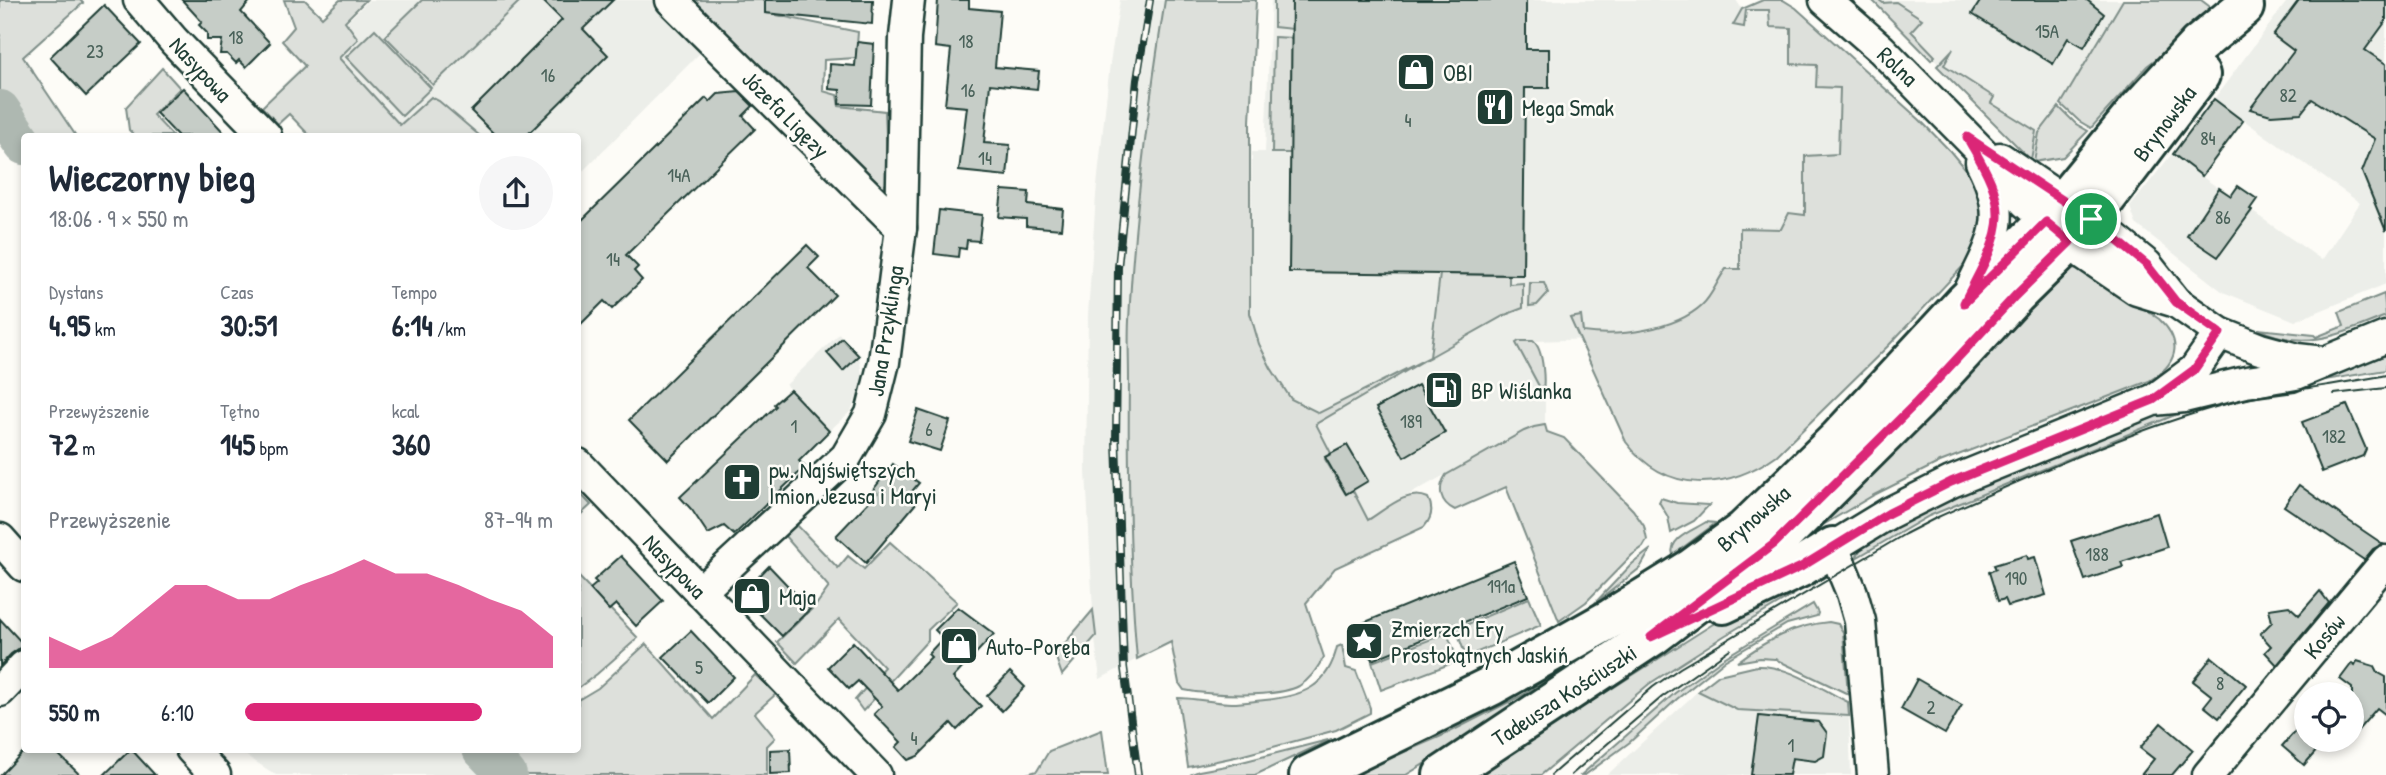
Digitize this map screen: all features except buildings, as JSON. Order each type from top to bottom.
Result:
[{"type":"main road","name":"Brynowska","points":[[1651,637],[1774,544],[1915,404],[2015,296],[2067,221],[2137,111],[2199,45],[2246,4]]},
{"type":"main road","name":"Brynowska","points":[[1691,569],[1744,530],[1787,490],[1964,303],[2067,221]]},
{"type":"main road","points":[[1651,637],[1763,586],[1833,547]]},
{"type":"main road","name":"Tadeusza Kościuszki","points":[[1309,775],[1491,686],[1612,618],[1691,569]]},
{"type":"main road","name":"Tadeusza Kościuszki","points":[[1443,775],[1651,637]]},
{"type":"street","name":"Nasypowa","points":[[139,0],[174,41],[262,133]]},
{"type":"street","name":"Józefa Ligęzy","points":[[671,0],[901,228]]},
{"type":"street","name":"Jana Przyklinga","points":[[700,592],[846,457],[871,414],[884,362],[901,228],[905,37],[909,0]]},
{"type":"street","name":"Rolna","points":[[1825,0],[1881,49],[1967,137],[2067,221],[2137,290],[2176,302],[2220,333],[2260,349],[2323,362]]},
{"type":"street","points":[[1964,303],[1992,246],[1998,218],[1996,197],[1988,176],[1967,137]]},
{"type":"street","points":[[1872,775],[1860,621],[1833,547],[1889,513],[1951,482],[2153,400],[2194,370],[2220,333]]},
{"type":"street","points":[[2153,400],[2185,397],[2246,382],[2291,376],[2386,337]]},
{"type":"street","name":"Nasypowa","points":[[581,467],[864,770]]},
{"type":"street","points":[[0,539],[21,563]]},
{"type":"street","name":"Kosów","points":[[2208,775],[2386,561]]},
{"type":"street","points":[[0,691],[21,669]]},
{"type":"street","points":[[195,753],[215,775]]},
{"type":"shaded area","points":[[0,0],[80,0],[83,3],[23,57],[74,133],[21,133],[21,160],[0,132]]},
{"type":"shaded area","points":[[284,0],[305,0],[322,17],[340,0],[366,0],[345,21],[358,39],[339,58],[400,125],[431,97],[476,133],[307,133],[289,114],[278,124],[262,107],[305,66],[282,41],[294,27]]},
{"type":"shaded area","points":[[369,0],[652,0],[702,51],[581,173],[581,133],[307,133],[289,115],[279,125],[260,107]]},
{"type":"shaded area","points":[[422,0],[521,0],[433,85],[385,36]]},
{"type":"shaded area","points":[[690,0],[777,0],[776,15],[858,32],[856,58],[824,60],[823,91],[837,95],[839,106],[885,111],[888,180],[883,188]]},
{"type":"shaded area","points":[[1120,0],[1165,0],[1148,106],[1129,322],[1128,443],[1132,602],[1137,659],[1100,679],[1094,632],[1086,471],[1088,315],[1096,195],[1110,63]]},
{"type":"shaded area","points":[[1165,0],[1256,0],[1250,122],[1250,313],[1259,344],[1291,399],[1319,413],[1430,357],[1316,424],[1332,455],[1325,459],[1345,493],[1352,489],[1368,520],[1396,502],[1412,496],[1428,498],[1431,513],[1424,527],[1335,568],[1306,603],[1324,657],[1303,683],[1289,690],[1260,694],[1226,694],[1184,690],[1179,683],[1171,642],[1137,659],[1130,519],[1129,321],[1142,160]]},
{"type":"shaded area","points":[[1271,0],[1736,0],[1742,9],[1763,0],[1783,0],[1796,8],[1902,103],[1732,295],[1677,327],[1622,338],[1535,341],[1539,346],[1545,388],[1545,425],[1524,431],[1405,497],[1356,528],[1294,425],[1318,413],[1291,399],[1259,344],[1250,313],[1252,152],[1265,152]]},
{"type":"shaded area","points":[[1274,0],[1292,0],[1292,29],[1274,27]]},
{"type":"shaded area","points":[[1763,0],[1783,0],[1796,8],[1920,120],[1950,151],[1974,180],[1983,210],[1978,244],[1967,262],[1889,345],[1777,455],[1738,476],[1718,481],[1678,479],[1659,471],[1642,459],[1626,442],[1570,318],[1581,316],[1583,332],[1613,333],[1646,330],[1691,314],[1706,301],[1726,269],[1740,269],[1740,228],[1781,229],[1789,213],[1805,215],[1805,156],[1838,154],[1840,88],[1816,87],[1817,65],[1791,64],[1791,28],[1770,27],[1769,10],[1746,10],[1744,27],[1733,25],[1742,9]]},
{"type":"shaded area","points":[[1872,0],[2123,0],[2060,106],[2037,159]]},
{"type":"shaded area","points":[[1872,0],[1896,2],[1922,19],[1911,31],[1935,56],[1931,60]]},
{"type":"shaded area","points":[[2123,0],[2201,0],[2213,9],[2186,36],[2147,66],[2091,128],[2061,104]]},
{"type":"shaded area","points":[[2288,0],[2386,0],[2386,284],[2295,321],[2223,292],[2136,224],[2130,207],[2171,155],[2322,260],[2360,203],[2214,99]]},
{"type":"shaded area","points":[[375,29],[431,88],[402,116],[346,57]]},
{"type":"shaded area","points":[[1274,37],[1292,38],[1291,153],[1272,153]]},
{"type":"shaded area","points":[[1953,49],[1944,65],[1994,97],[1991,103],[2036,131],[2031,160],[1937,66]]},
{"type":"shaded area","points":[[162,68],[180,88],[153,115],[170,133],[132,133],[129,130],[126,107]]},
{"type":"shaded area","points":[[2059,107],[2076,124],[2088,131],[2063,157],[2034,162],[2039,133]]},
{"type":"shaded area","points":[[2066,267],[2093,274],[2159,319],[2167,328],[2174,345],[2174,353],[2166,368],[2149,381],[1940,462],[1874,495],[1823,525],[1803,550],[1790,543]]},
{"type":"shaded area","points":[[1440,274],[1509,275],[1509,284],[1523,283],[1523,308],[1505,315],[1430,357]]},
{"type":"shaded area","points":[[1530,283],[1544,283],[1548,293],[1537,305],[1529,306]]},
{"type":"shaded area","points":[[2384,294],[2386,316],[2338,334],[2307,340],[2275,336],[2258,329],[2316,337],[2344,326],[2339,312]]},
{"type":"shaded area","points":[[839,334],[859,356],[863,380],[851,411],[829,431],[786,385]]},
{"type":"shaded area","points":[[1533,341],[1540,352],[1544,377],[1541,398],[1535,394],[1540,388],[1516,343]]},
{"type":"shaded area","points":[[2386,355],[2386,370],[2270,389],[2175,415],[1929,516],[1856,558],[1863,544],[1930,506],[2174,409],[2333,375]]},
{"type":"shaded area","points":[[1545,425],[1547,432],[1564,438],[1633,510],[1644,526],[1647,540],[1586,602],[1559,621],[1506,487],[1455,510],[1443,500],[1441,490],[1446,475],[1524,431]]},
{"type":"shaded area","points":[[581,494],[591,505],[581,514]]},
{"type":"shaded area","points":[[1661,498],[1677,503],[1709,505],[1694,521],[1671,533],[1668,517],[1659,502]]},
{"type":"shaded area","points":[[1706,522],[1716,523],[1673,555],[1672,549],[1678,539]]},
{"type":"shaded area","points":[[795,523],[838,568],[848,556],[864,569],[890,542],[957,602],[928,630],[928,640],[863,711],[855,700],[884,667],[839,619],[797,663],[777,642],[816,605],[829,587],[784,535]]},
{"type":"shaded area","points":[[1760,546],[1406,775],[1351,775],[1446,734],[1521,696]]},
{"type":"shaded area","points":[[1651,549],[1640,568],[1592,606],[1632,564]]},
{"type":"shaded area","points":[[581,579],[638,638],[581,686]]},
{"type":"shaded area","points":[[1801,581],[1805,588],[1649,684],[1541,775],[1476,775],[1713,624]]},
{"type":"shaded area","points":[[1529,598],[1541,625],[1466,657],[1456,629]]},
{"type":"shaded area","points":[[1813,604],[1817,616],[1787,624],[1724,661],[1630,742],[1585,775],[1581,775],[1675,693],[1722,659]]},
{"type":"shaded area","points":[[1093,610],[1096,636],[1062,675],[1055,655]]},
{"type":"shaded area","points":[[1829,622],[1838,624],[1843,632],[1848,694],[1775,659],[1760,658],[1737,662],[1780,635]]},
{"type":"shaded area","points":[[1447,633],[1458,661],[1381,690],[1372,662]]},
{"type":"shaded area","points":[[646,644],[713,719],[755,675],[776,694],[755,713],[775,738],[767,746],[767,775],[485,775],[464,753],[581,753],[581,698],[598,688]]},
{"type":"shaded area","points":[[1342,645],[1346,668],[1356,671],[1370,713],[1336,730],[1188,767],[1178,698],[1232,703],[1291,696],[1312,687],[1320,680],[1333,661],[1337,647]]},
{"type":"shaded area","points":[[1757,666],[1781,669],[1848,702],[1849,716],[1737,710],[1698,691],[1719,675]]},
{"type":"shaded area","points":[[1698,691],[1737,710],[1849,716],[1851,775],[1607,775]]},
{"type":"shaded area","points":[[1102,730],[1108,775],[1023,775],[1037,771],[1049,751]]},
{"type":"shaded area","points":[[1332,739],[1255,775],[1190,775],[1199,771]]},
{"type":"shaded area","points":[[242,753],[464,753],[485,775],[276,775]]},
{"type":"waterway","points":[[0,110],[21,141]]},
{"type":"waterway","points":[[486,753],[507,775]]},
{"type":"tram line","points":[[1551,775],[1653,687],[1680,668],[1938,517],[2073,458],[2177,419],[2255,397],[2386,375]]},
{"type":"tram line","points":[[2334,394],[2386,388]]},
{"type":"tram line","points":[[1571,775],[1662,697],[1730,649]]},
{"type":"railway","points":[[1138,775],[1124,667],[1116,440],[1118,267],[1137,80],[1150,0]]},
{"type":"place","name":"OBI","points":[[1416,72]]},
{"type":"place","name":"Mega Smak","points":[[1495,107]]},
{"type":"place","name":"BP Wiślanka","points":[[1444,390]]},
{"type":"place","name":"pw. Najświętszych Imion Jezusa i Maryi","points":[[742,482]]},
{"type":"place","name":"Maja","points":[[752,596]]},
{"type":"place","name":"Zmierzch Ery Prostokątnych Jaskiń","points":[[1364,641]]},
{"type":"place","name":"Auto-Poręba","points":[[959,646]]},
{"type":"route","points":[[1967,137],[2091,219],[2147,265],[2176,302],[2220,333],[2194,370],[2153,400],[1951,482],[1889,513],[1801,567],[1651,637],[1774,544],[1915,404],[2015,296],[2070,242],[2046,222],[1964,303],[1992,246],[1998,218],[1996,197],[1988,176],[1967,137]]}]
